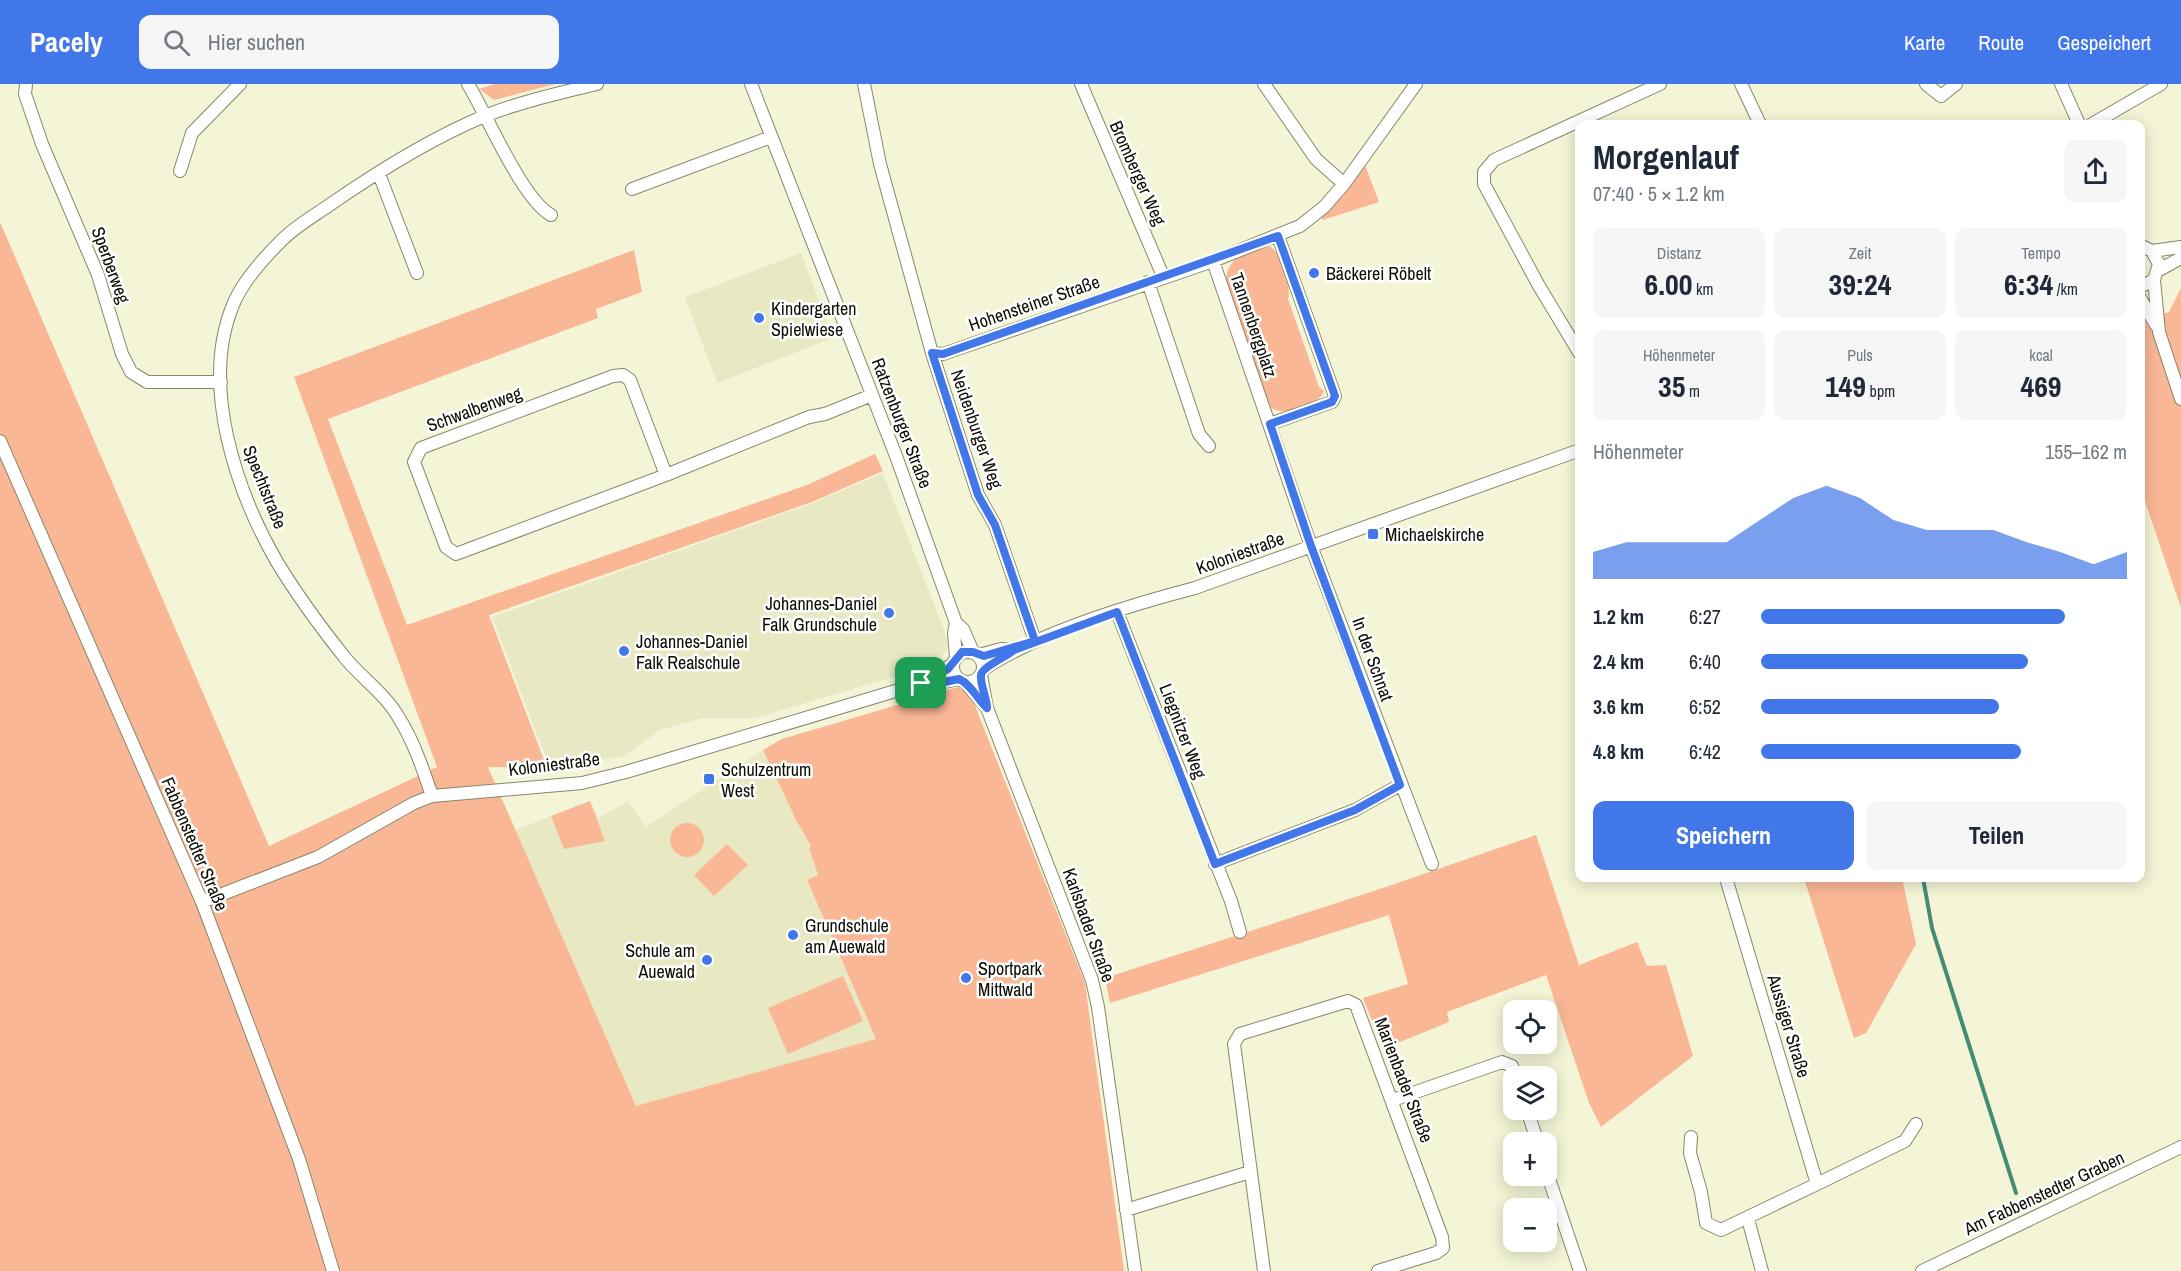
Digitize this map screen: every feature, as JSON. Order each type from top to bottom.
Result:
[{"type":"street","name":"Sperberweg","points":[[26,84],[25,94],[42,144],[98,275],[122,354],[130,372],[147,382],[221,382]]},
{"type":"street","points":[[180,171],[192,133],[240,84]]},
{"type":"street","points":[[468,84],[527,190],[543,211],[551,215]]},
{"type":"street","name":"Spechtstraße","points":[[432,796],[419,759],[400,719],[347,660],[277,561],[252,510],[228,448],[221,382],[223,340],[233,304],[253,273],[281,240],[379,174],[451,131],[523,102],[597,84]]},
{"type":"street","name":"Ratzenburger Straße","points":[[751,84],[872,395],[956,623],[963,629],[976,653]]},
{"type":"street","name":"Neidenburger Weg","points":[[864,84],[880,164],[932,353],[978,495],[995,525],[1035,641]]},
{"type":"street","name":"Bromberger Weg","points":[[1081,84],[1163,276]]},
{"type":"street","points":[[1264,84],[1316,159],[1344,184]]},
{"type":"street","points":[[1270,424],[1332,402],[1335,396],[1278,236],[1300,225],[1324,207],[1344,184],[1416,84]]},
{"type":"street","points":[[1581,120],[1660,84]]},
{"type":"street","points":[[1741,84],[1758,120]]},
{"type":"street","points":[[1926,84],[1941,96],[1956,84]]},
{"type":"street","points":[[2061,84],[2077,120]]},
{"type":"street","points":[[2099,120],[2161,84]]},
{"type":"street","points":[[1575,123],[1494,160],[1484,172],[1484,184],[1539,286],[1575,346]]},
{"type":"street","points":[[632,189],[771,137]]},
{"type":"street","points":[[379,174],[417,273]]},
{"type":"street","name":"Tannenbergplatz","points":[[1278,236],[1213,261],[1311,546]]},
{"type":"street","points":[[2146,248],[2181,247]]},
{"type":"street","points":[[2146,248],[2158,260],[2156,275],[2159,332]]},
{"type":"street","points":[[2145,283],[2181,258]]},
{"type":"street","name":"Hohensteiner Straße","points":[[932,353],[943,354],[1163,276],[1213,261]]},
{"type":"street","points":[[1148,282],[1198,434],[1209,446]]},
{"type":"street","points":[[2145,307],[2159,332],[2181,399]]},
{"type":"street","name":"Schwalbenweg","points":[[666,476],[630,380],[623,375],[613,376],[421,448],[414,462],[446,547],[456,554],[666,476],[809,417],[825,414],[872,395]]},
{"type":"street","name":"Fabbenstedter Straße","points":[[0,441],[202,902],[300,1159],[331,1270]]},
{"type":"street","name":"Koloniestraße","points":[[982,672],[1014,650],[1035,641],[1195,588],[1575,452]]},
{"type":"street","name":"In der Schnat","points":[[1311,546],[1400,785],[1432,864]]},
{"type":"street","name":"Liegnitzer Weg","points":[[1117,612],[1240,932]]},
{"type":"street","name":"Ratzenburger Straße","points":[[955,660],[956,623]]},
{"type":"street","name":"Koloniestraße","points":[[976,653],[1001,649],[1014,650]]},
{"type":"street","points":[[962,652],[976,653],[982,672],[973,681],[962,680],[955,674],[955,660],[962,652]]},
{"type":"street","name":"Koloniestraße","points":[[202,902],[318,856],[414,803],[432,796],[587,782],[731,742],[921,683],[955,660]]},
{"type":"street","name":"Karlsbader Straße","points":[[982,672],[987,708],[1092,980],[1135,1271]]},
{"type":"street","name":"Koloniestraße","points":[[921,683],[934,684],[962,680]]},
{"type":"street","name":"Karlsbader Straße","points":[[962,680],[987,708]]},
{"type":"street","points":[[1215,864],[1355,810],[1400,785]]},
{"type":"street","name":"Aussiger Straße","points":[[1727,882],[1817,1184]]},
{"type":"street","name":"Marienbader Straße","points":[[1264,1271],[1234,1044],[1240,1034],[1348,1001],[1356,1005],[1442,1237],[1443,1248],[1436,1253],[1378,1271]]},
{"type":"street","points":[[1393,1100],[1502,1062],[1512,1066]]},
{"type":"street","points":[[1691,1137],[1689,1153],[1701,1192],[1706,1223],[1721,1230],[1748,1219],[1905,1141],[1916,1124]]},
{"type":"street","name":"Am Fabbenstedter Graben","points":[[1922,1271],[2181,1147]]},
{"type":"street","points":[[1126,1210],[1250,1172]]},
{"type":"street","points":[[1551,1186],[1580,1271]]},
{"type":"street","points":[[1748,1219],[1762,1271]]},
{"type":"shaded area","points":[[495,84],[555,84],[494,100],[479,89]]},
{"type":"shaded area","points":[[1365,165],[1379,202],[1323,220],[1321,216]]},
{"type":"shaded area","points":[[0,222],[269,846],[437,767],[294,377],[634,250],[642,292],[596,309],[598,318],[328,419],[407,625],[807,485],[875,454],[883,471],[812,502],[489,615],[547,768],[488,767],[636,1106],[876,1039],[807,880],[818,875],[809,848],[811,846],[763,750],[782,739],[958,687],[970,693],[1085,983],[1124,1271],[0,1271]]},
{"type":"shaded area","points":[[1266,246],[1275,251],[1282,264],[1289,287],[1288,299],[1319,387],[1324,391],[1308,406],[1290,411],[1274,409],[1269,405],[1226,282],[1229,267],[1233,262],[1245,254]]},
{"type":"shaded area","name":"Kindergarten Spielwiese","points":[[801,253],[833,338],[717,383],[685,297]]},
{"type":"shaded area","points":[[2181,288],[2181,608],[2145,501],[2145,319],[2169,312]]},
{"type":"shaded area","points":[[883,473],[944,630],[948,647],[937,664],[755,718],[703,718],[660,730],[624,756],[550,768],[492,617],[813,503]]},
{"type":"shaded area","name":"Schule am Auewald","points":[[763,750],[811,846],[809,848],[818,875],[807,881],[877,1039],[636,1106],[515,830],[590,801],[599,818],[628,801],[646,827]]},
{"type":"shaded area","points":[[590,801],[605,841],[564,849],[551,816]]},
{"type":"shaded area","points":[[687,823],[699,828],[704,840],[699,852],[687,857],[675,852],[670,840],[675,828]]},
{"type":"shaded area","points":[[1536,835],[1579,965],[1637,942],[1647,966],[1666,965],[1693,1056],[1601,1127],[1589,1103],[1557,1008],[1557,1000],[1554,1000],[1546,975],[1447,1012],[1449,1022],[1383,1049],[1363,998],[1408,984],[1389,915],[1110,1003],[1105,978],[1386,887]]},
{"type":"shaded area","points":[[727,844],[748,865],[714,896],[694,875]]},
{"type":"shaded area","points":[[1805,882],[1903,882],[1916,944],[1866,1033],[1854,1038]]},
{"type":"shaded area","points":[[843,976],[863,1021],[788,1054],[768,1008]]},
{"type":"waterway","points":[[1924,882],[1932,928],[2016,1193]]},
{"type":"place","name":"Bäckerei Röbelt","points":[[1314,273]]},
{"type":"place","name":"Kindergarten Spielwiese","points":[[759,318]]},
{"type":"place","name":"Michaelskirche","points":[[1373,534]]},
{"type":"place","name":"Johannes-Daniel Falk Grundschule","points":[[889,613]]},
{"type":"place","name":"Johannes-Daniel Falk Realschule","points":[[624,651]]},
{"type":"place","name":"Schulzentrum West","points":[[709,779]]},
{"type":"place","name":"Grundschule am Auewald","points":[[793,935]]},
{"type":"place","name":"Schule am Auewald","points":[[707,960]]},
{"type":"place","name":"Sportpark Mittwald","points":[[966,978]]},
{"type":"route","points":[[921,683],[932,675],[948,669],[962,652],[973,652],[984,656],[1001,649],[1014,650],[1035,641],[995,525],[978,495],[932,353],[943,354],[1163,276],[1213,261],[1278,236],[1335,396],[1332,402],[1270,424],[1311,546],[1400,785],[1355,810],[1215,864],[1117,612],[1014,650],[1005,658],[989,665],[981,675],[987,708],[979,701],[971,687],[959,679],[934,684],[921,683]]}]
